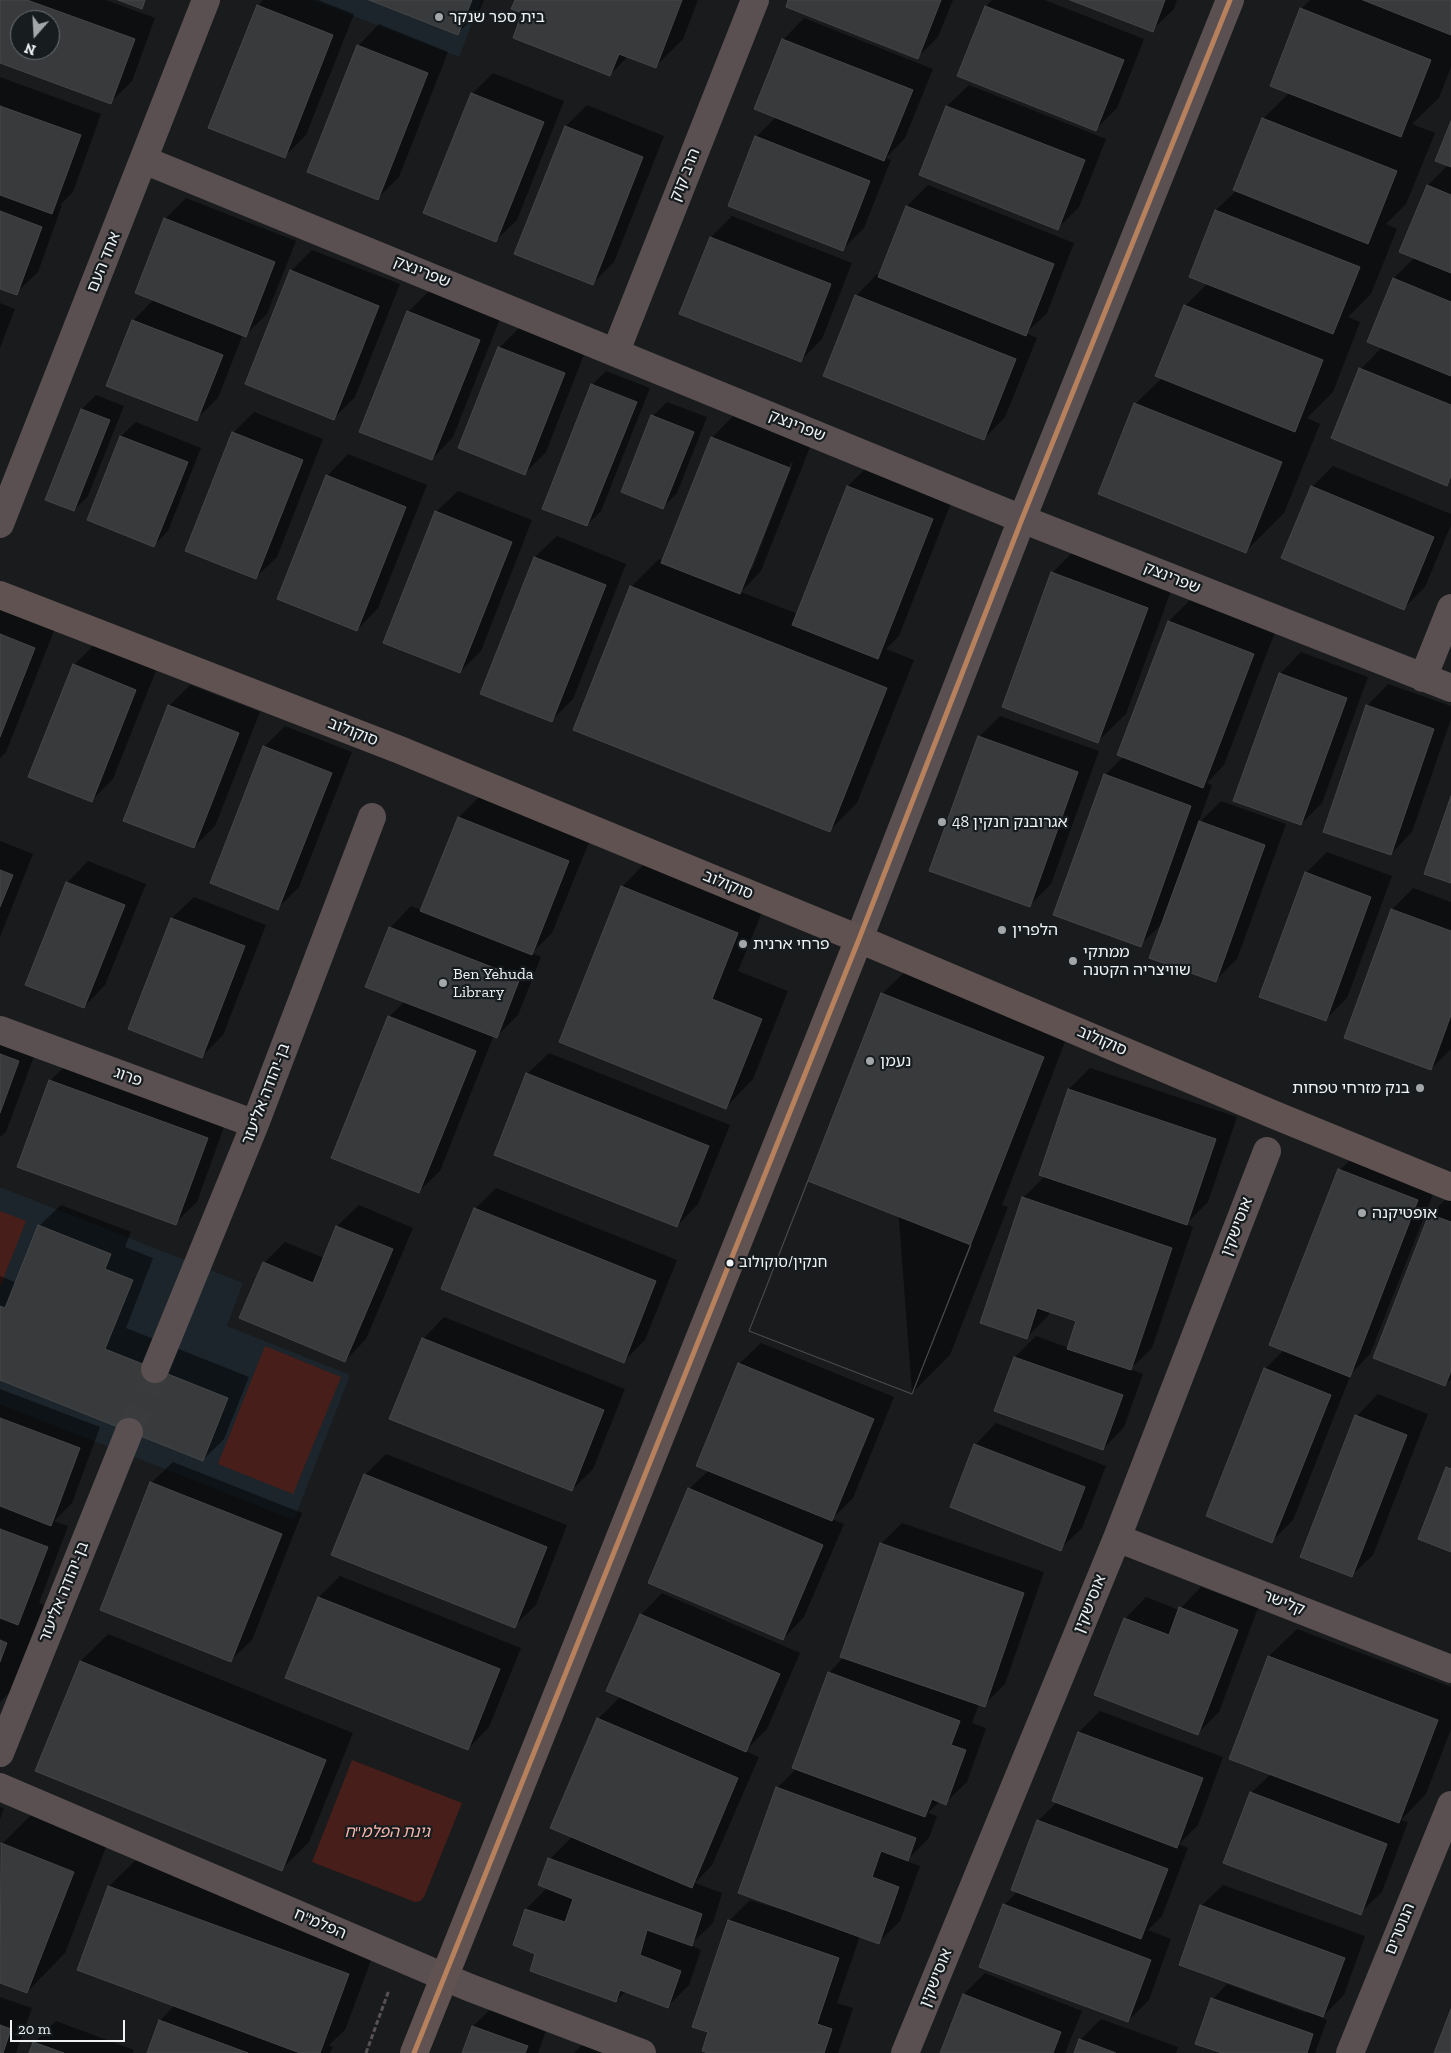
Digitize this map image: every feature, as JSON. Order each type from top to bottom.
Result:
[{"type":"street","name":"אחד העם","points":[[0,524],[206,0]]},
{"type":"street","name":"הרב קוק","points":[[616,351],[755,0]]},
{"type":"street","points":[[414,2053],[859,939],[1022,518],[1230,0]]},
{"type":"street","name":"שפרינצק","points":[[144,160],[1022,518],[1451,688]]},
{"type":"street","name":"סוקולוב","points":[[0,595],[400,750],[859,939],[1451,1187]]},
{"type":"street","points":[[1423,678],[1451,608]]},
{"type":"street","name":"בן-יהודה אליעזר","points":[[155,1369],[255,1124],[372,817]]},
{"type":"street","name":"פרוג","points":[[0,1030],[255,1124]]},
{"type":"street","name":"אוסישקין","points":[[905,2053],[1117,1538],[1267,1151]]},
{"type":"street","name":"בן-יהודה אליעזר","points":[[0,1753],[129,1432]]},
{"type":"street","name":"קלישר","points":[[1117,1538],[1451,1669]]},
{"type":"street","name":"הפלמ\"ח","points":[[0,1787],[443,1977],[642,2053]]},
{"type":"street","name":"הנוטרים","points":[[1350,2053],[1451,1805]]},
{"type":"path","points":[[366,2053],[401,1959]]},
{"type":"shaded area","points":[[312,0],[481,0],[459,57]]},
{"type":"shaded area","points":[[0,1187],[243,1283],[227,1326],[350,1375],[294,1520],[0,1404]]},
{"type":"green space","points":[[0,1211],[26,1221],[0,1287]]},
{"type":"green space","points":[[265,1346],[341,1377],[293,1494],[218,1464]]},
{"type":"green space","name":"גינת הפלמ\"ח","points":[[352,1760],[462,1803],[424,1897],[420,1901],[415,1902],[312,1862]]},
{"type":"building","points":[[0,0],[27,0],[55,10],[10,10],[10,60],[60,60],[60,12],[135,39],[111,104],[0,63]]},
{"type":"building","points":[[118,0],[145,0],[142,9]]},
{"type":"building","name":"בית ספר שנקר","points":[[369,0],[472,0],[458,35]]},
{"type":"building","points":[[515,0],[682,0],[656,68],[619,54],[610,76],[513,38],[522,13],[511,9]]},
{"type":"building","points":[[788,0],[941,0],[918,59],[786,7]]},
{"type":"building","points":[[1070,0],[1165,0],[1153,32]]},
{"type":"building","points":[[1363,0],[1451,0],[1451,35]]},
{"type":"building","points":[[257,5],[333,35],[285,158],[208,128]]},
{"type":"building","points":[[985,6],[1124,60],[1096,131],[957,76]]},
{"type":"building","points":[[1300,8],[1431,60],[1401,137],[1270,86]]},
{"type":"building","points":[[782,39],[913,90],[884,161],[754,109]]},
{"type":"building","points":[[357,45],[428,73],[378,200],[307,172]]},
{"type":"building","points":[[471,93],[544,122],[496,242],[423,213]]},
{"type":"building","points":[[0,106],[81,135],[52,214],[0,195]]},
{"type":"building","points":[[946,106],[1085,160],[1058,230],[919,175]]},
{"type":"building","points":[[1262,118],[1397,171],[1368,244],[1233,190]]},
{"type":"building","points":[[1451,121],[1451,167],[1435,161]]},
{"type":"building","points":[[565,126],[643,157],[593,285],[514,254]]},
{"type":"building","points":[[755,136],[870,181],[843,251],[728,206]]},
{"type":"building","points":[[1427,185],[1451,195],[1451,273],[1399,252]]},
{"type":"building","points":[[906,206],[1054,264],[1026,336],[878,277]]},
{"type":"building","points":[[1215,210],[1360,267],[1333,334],[1189,277]]},
{"type":"building","points":[[0,211],[42,227],[17,295],[0,289]]},
{"type":"building","points":[[164,218],[275,262],[246,337],[135,293]]},
{"type":"building","points":[[710,237],[831,284],[801,362],[679,314]]},
{"type":"building","points":[[290,270],[379,306],[334,420],[245,384]]},
{"type":"building","points":[[1393,278],[1451,302],[1451,376],[1367,342]]},
{"type":"building","points":[[855,295],[1016,359],[984,440],[823,376]]},
{"type":"building","points":[[1184,305],[1323,360],[1295,432],[1155,376]]},
{"type":"building","points":[[407,311],[480,340],[432,460],[359,432]]},
{"type":"building","points":[[132,320],[223,355],[197,421],[106,386]]},
{"type":"building","points":[[498,347],[565,373],[525,475],[458,448]]},
{"type":"building","points":[[1359,368],[1451,405],[1451,476],[1447,486],[1331,438]]},
{"type":"building","points":[[591,384],[637,402],[587,526],[542,509]]},
{"type":"building","points":[[1134,403],[1282,462],[1246,553],[1098,494]]},
{"type":"building","points":[[81,409],[110,420],[74,511],[45,500]]},
{"type":"building","points":[[651,415],[694,432],[663,509],[621,492]]},
{"type":"building","points":[[232,432],[303,460],[256,579],[185,551]]},
{"type":"building","points":[[120,436],[188,462],[154,547],[87,520]]},
{"type":"building","points":[[711,437],[790,468],[740,594],[661,563]]},
{"type":"building","points":[[326,475],[406,507],[357,631],[277,599]]},
{"type":"building","points":[[847,486],[933,519],[878,659],[792,625]]},
{"type":"building","points":[[1311,486],[1434,537],[1404,610],[1281,558]]},
{"type":"building","points":[[435,511],[512,542],[460,673],[383,643]]},
{"type":"building","points":[[534,557],[606,585],[552,722],[480,694]]},
{"type":"building","points":[[1051,572],[1148,608],[1098,743],[1002,707]]},
{"type":"building","points":[[630,586],[887,688],[830,832],[573,730]]},
{"type":"building","points":[[1168,621],[1254,654],[1203,788],[1117,755]]},
{"type":"building","points":[[0,634],[35,648],[0,737]]},
{"type":"building","points":[[73,664],[136,690],[92,802],[28,777]]},
{"type":"building","points":[[1279,673],[1347,698],[1301,825],[1233,801]]},
{"type":"building","points":[[168,705],[239,733],[194,848],[123,821]]},
{"type":"building","points":[[1366,705],[1434,729],[1391,855],[1323,832]]},
{"type":"building","points":[[978,736],[1078,772],[1030,907],[929,871]]},
{"type":"building","points":[[263,746],[332,773],[278,910],[210,883]]},
{"type":"building","points":[[1104,774],[1191,806],[1141,947],[1053,915]]},
{"type":"building","points":[[1451,796],[1451,883],[1424,874]]},
{"type":"building","points":[[458,817],[569,861],[532,955],[420,911]]},
{"type":"building","points":[[1199,821],[1265,845],[1216,982],[1149,958]]},
{"type":"building","points":[[0,870],[13,875],[0,907]]},
{"type":"building","points":[[1305,872],[1371,897],[1326,1021],[1259,997]]},
{"type":"building","points":[[66,882],[125,905],[84,1008],[25,985]]},
{"type":"building","points":[[621,886],[738,933],[712,999],[762,1019],[726,1109],[559,1042]]},
{"type":"building","points":[[1391,909],[1451,931],[1451,1015],[1431,1070],[1344,1038]]},
{"type":"building","points":[[171,918],[245,946],[202,1058],[128,1029]]},
{"type":"building","name":"Ben Yehuda Library","points":[[389,927],[520,978],[497,1038],[365,987]]},
{"type":"building","points":[[881,993],[1044,1057],[912,1394],[749,1331]]},
{"type":"building","points":[[388,1016],[476,1051],[419,1193],[331,1158]]},
{"type":"building","points":[[0,1054],[19,1061],[0,1113]]},
{"type":"building","points":[[526,1073],[709,1146],[677,1227],[494,1155]]},
{"type":"building","points":[[49,1080],[208,1138],[176,1225],[17,1167]]},
{"type":"building","points":[[1068,1089],[1216,1139],[1187,1225],[1039,1175]]},
{"type":"building","points":[[1338,1169],[1418,1200],[1350,1377],[1269,1345]]},
{"type":"building","points":[[808,1181],[971,1245],[912,1394],[749,1331]]},
{"type":"building","points":[[1022,1197],[1172,1248],[1131,1370],[1067,1349],[1076,1321],[1037,1308],[1027,1339],[980,1323]]},
{"type":"building","points":[[474,1208],[656,1281],[624,1363],[441,1289]]},
{"type":"building","points":[[1429,1214],[1451,1222],[1451,1371],[1445,1386],[1373,1358]]},
{"type":"building","points":[[38,1225],[111,1254],[105,1269],[133,1280],[105,1349],[228,1398],[203,1461],[0,1380],[0,1306],[5,1308]]},
{"type":"building","points":[[336,1226],[393,1249],[345,1362],[239,1318],[263,1262],[313,1283]]},
{"type":"building","points":[[422,1338],[604,1410],[572,1491],[389,1419]]},
{"type":"building","points":[[1014,1357],[1123,1395],[1103,1450],[994,1411]]},
{"type":"building","points":[[738,1363],[874,1419],[832,1521],[696,1466]]},
{"type":"building","points":[[1264,1368],[1331,1395],[1272,1543],[1206,1516]]},
{"type":"building","points":[[1355,1415],[1407,1435],[1352,1577],[1300,1557]]},
{"type":"building","points":[[0,1418],[80,1448],[51,1526],[0,1506]]},
{"type":"building","points":[[974,1444],[1085,1487],[1061,1551],[950,1507]]},
{"type":"building","points":[[1446,1467],[1451,1469],[1451,1552],[1418,1539]]},
{"type":"building","points":[[364,1474],[547,1547],[515,1628],[331,1555]]},
{"type":"building","points":[[150,1482],[282,1534],[231,1662],[100,1610]]},
{"type":"building","points":[[688,1488],[823,1545],[783,1640],[648,1583]]},
{"type":"building","points":[[0,1529],[48,1547],[18,1625],[0,1618]]},
{"type":"building","points":[[880,1543],[1024,1593],[985,1707],[840,1657]]},
{"type":"building","points":[[318,1597],[500,1669],[468,1750],[285,1678]]},
{"type":"building","points":[[1179,1607],[1238,1630],[1198,1735],[1094,1695],[1124,1618],[1169,1635]]},
{"type":"building","points":[[640,1614],[780,1674],[746,1752],[606,1691]]},
{"type":"building","points":[[0,1640],[7,1643],[0,1662]]},
{"type":"building","points":[[1268,1656],[1438,1720],[1399,1823],[1229,1759]]},
{"type":"building","points":[[80,1661],[326,1760],[282,1871],[35,1771]]},
{"type":"building","points":[[828,1672],[960,1721],[951,1745],[966,1750],[946,1805],[932,1799],[925,1817],[792,1768]]},
{"type":"building","points":[[597,1718],[738,1778],[692,1888],[550,1828]]},
{"type":"building","points":[[1078,1732],[1203,1778],[1177,1848],[1052,1801]]},
{"type":"building","points":[[776,1787],[916,1838],[908,1861],[881,1851],[872,1877],[899,1887],[879,1944],[738,1893]]},
{"type":"building","points":[[1250,1792],[1387,1844],[1361,1915],[1223,1863]]},
{"type":"building","points":[[1037,1820],[1168,1869],[1141,1939],[1011,1890]]},
{"type":"building","points":[[1,1843],[74,1872],[27,1993],[0,1983]]},
{"type":"building","points":[[548,1858],[702,1914],[692,1946],[647,1930],[640,1955],[681,1971],[668,2008],[620,1990],[616,2002],[530,1971],[535,1954],[513,1945],[525,1909],[565,1922],[573,1899],[538,1885]]},
{"type":"building","points":[[108,1886],[349,1974],[320,2053],[300,2053],[77,1970]]},
{"type":"building","points":[[1003,1904],[1151,1960],[1128,2022],[979,1967]]},
{"type":"building","points":[[1200,1905],[1345,1958],[1323,2017],[1179,1965]]},
{"type":"building","points":[[728,1920],[839,1958],[817,2024],[832,2029],[824,2053],[708,2053],[702,2051],[708,2032],[692,2027]]},
{"type":"building","points":[[963,1994],[1061,2032],[1053,2053],[940,2053]]},
{"type":"building","points":[[1211,1998],[1313,2034],[1307,2053],[1222,2053],[1195,2044]]},
{"type":"building","points":[[1451,2009],[1451,2053],[1434,2053]]},
{"type":"building","points":[[159,2020],[248,2053],[147,2053]]},
{"type":"building","points":[[0,2025],[11,2029],[3,2053],[0,2053]]},
{"type":"building","points":[[472,2026],[528,2046],[525,2053],[462,2053]]},
{"type":"building","points":[[1079,2039],[1116,2053],[1074,2053]]},
{"type":"building","points":[[33,2042],[64,2053],[29,2053]]},
{"type":"tunnel","points":[[129,1432],[155,1369]]},
{"type":"transit line","points":[[414,2053],[859,939],[1022,519],[1230,0]]},
{"type":"place","name":"בית ספר שנקר","points":[[439,17]]},
{"type":"place","name":"אגרובנק חנקין 48","points":[[942,822]]},
{"type":"place","name":"הלפרין","points":[[1002,930]]},
{"type":"place","name":"פרחי ארנית","points":[[743,944]]},
{"type":"place","name":"ממתקי שוויצריה הקטנה","points":[[1073,961]]},
{"type":"place","name":"Ben Yehuda Library","points":[[443,983]]},
{"type":"place","name":"נעמן","points":[[870,1061]]},
{"type":"place","name":"בנק מזרחי טפחות","points":[[1420,1088]]},
{"type":"place","name":"אופטיקנה","points":[[1362,1213]]},
{"type":"place","name":"חנקין/סוקולוב","points":[[730,1263]]}]
